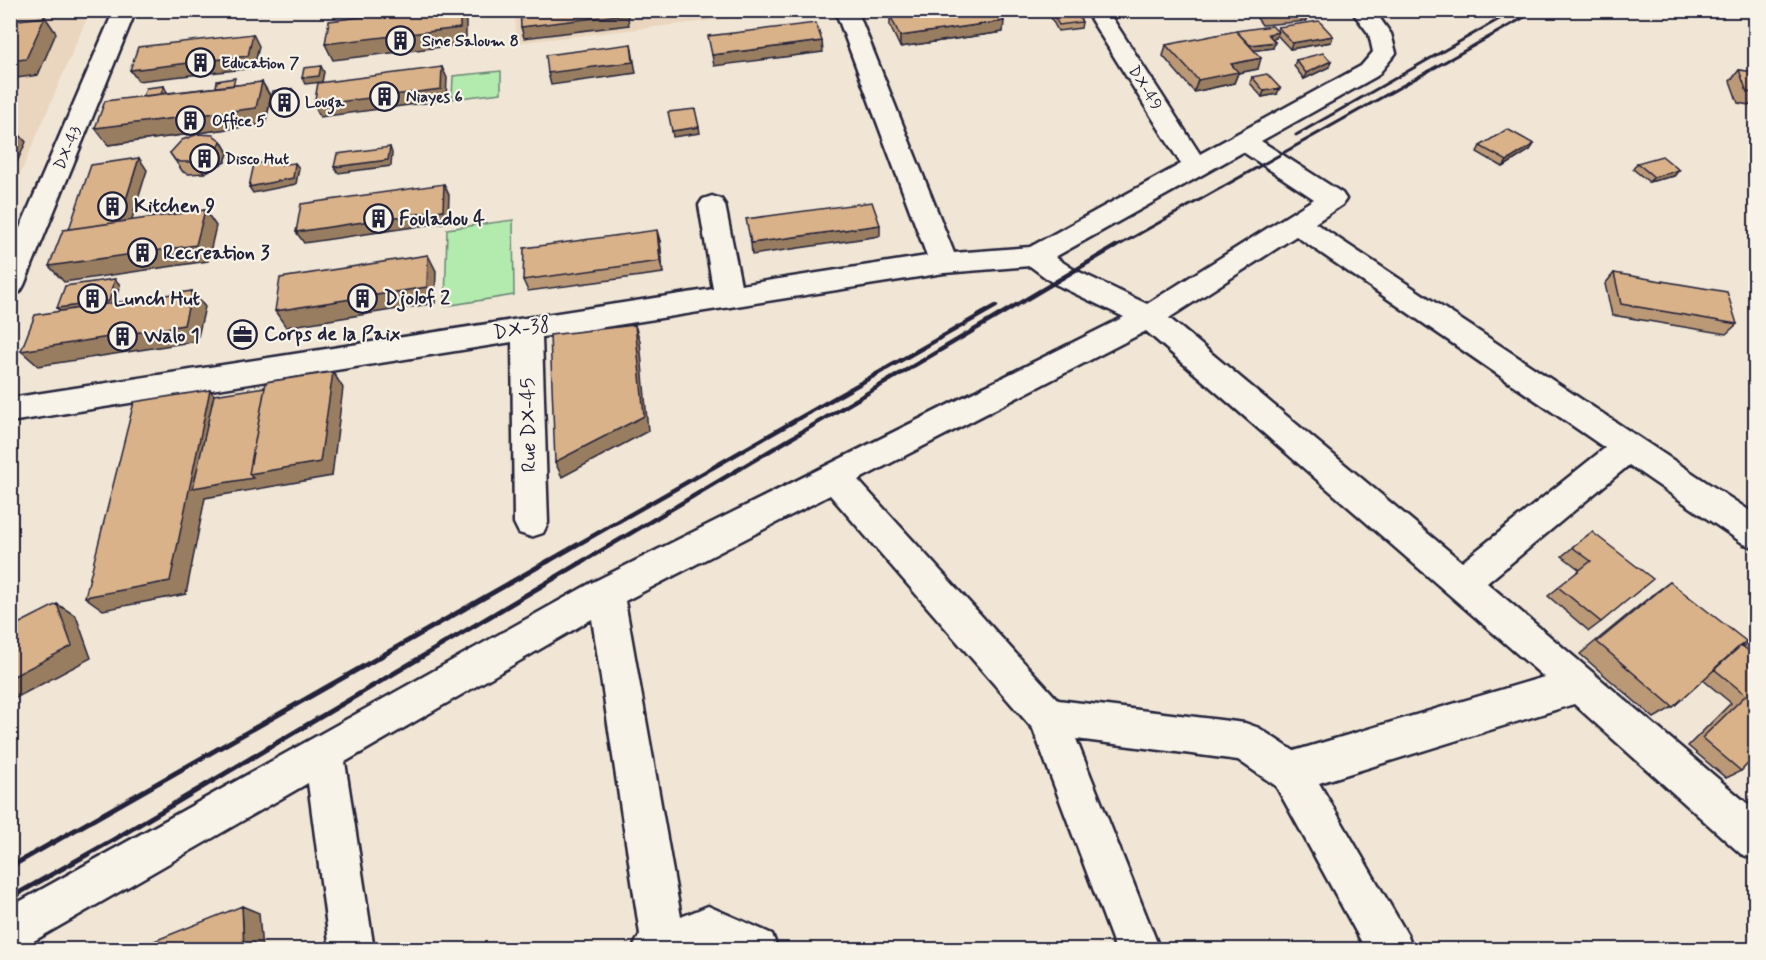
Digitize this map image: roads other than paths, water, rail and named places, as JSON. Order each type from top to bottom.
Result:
[{"type":"street","name":"DX-43","points":[[10,285],[125,10]]},
{"type":"street","points":[[846,10],[944,263]]},
{"type":"street","name":"DX-49","points":[[1096,10],[1195,166]]},
{"type":"street","points":[[1362,10],[1380,33],[1385,53],[1369,71],[1035,256],[1063,276],[1149,317],[1580,684],[1755,839]]},
{"type":"street","points":[[10,932],[606,593],[1149,317],[1333,199],[1242,140]]},
{"type":"street","points":[[712,205],[729,296]]},
{"type":"street","points":[[1296,223],[1755,534]]},
{"type":"street","name":"DX-38","points":[[10,410],[944,263],[1035,256]]},
{"type":"street","name":"Rue DX-45","points":[[527,328],[531,523]]},
{"type":"street","points":[[1461,583],[1628,448]]},
{"type":"street","points":[[834,476],[1048,717],[1138,950]]},
{"type":"street","points":[[606,593],[659,947],[708,928],[756,950]]},
{"type":"street","points":[[1290,772],[1580,684]]},
{"type":"street","points":[[1048,717],[1245,742],[1290,772],[1391,950]]},
{"type":"street","points":[[324,753],[352,950]]},
{"type":"railway","points":[[1296,135],[1515,10]]},
{"type":"railway","points":[[1114,248],[1537,10]]},
{"type":"railway","points":[[582,562],[1116,246]]},
{"type":"railway","points":[[547,562],[996,306]]},
{"type":"railway","points":[[10,867],[550,560]]},
{"type":"railway","points":[[10,898],[113,840],[585,560]]},
{"type":"place","name":"Sine Saloum 8","points":[[401,41]]},
{"type":"place","name":"Education 7","points":[[200,63]]},
{"type":"place","name":"Niayes 6","points":[[385,97]]},
{"type":"place","name":"Louga","points":[[284,102]]},
{"type":"place","name":"Office 5","points":[[191,121]]},
{"type":"place","name":"Disco Hut","points":[[204,159]]},
{"type":"place","name":"Kitchen 9","points":[[113,206]]},
{"type":"place","name":"Fouladou 4","points":[[378,219]]},
{"type":"place","name":"Recreation 3","points":[[142,253]]},
{"type":"place","name":"Djolof 2","points":[[363,298]]},
{"type":"place","name":"Lunch Hut","points":[[92,299]]},
{"type":"place","name":"Corps de la Paix","points":[[243,334]]},
{"type":"place","name":"Walo 1","points":[[123,336]]}]
